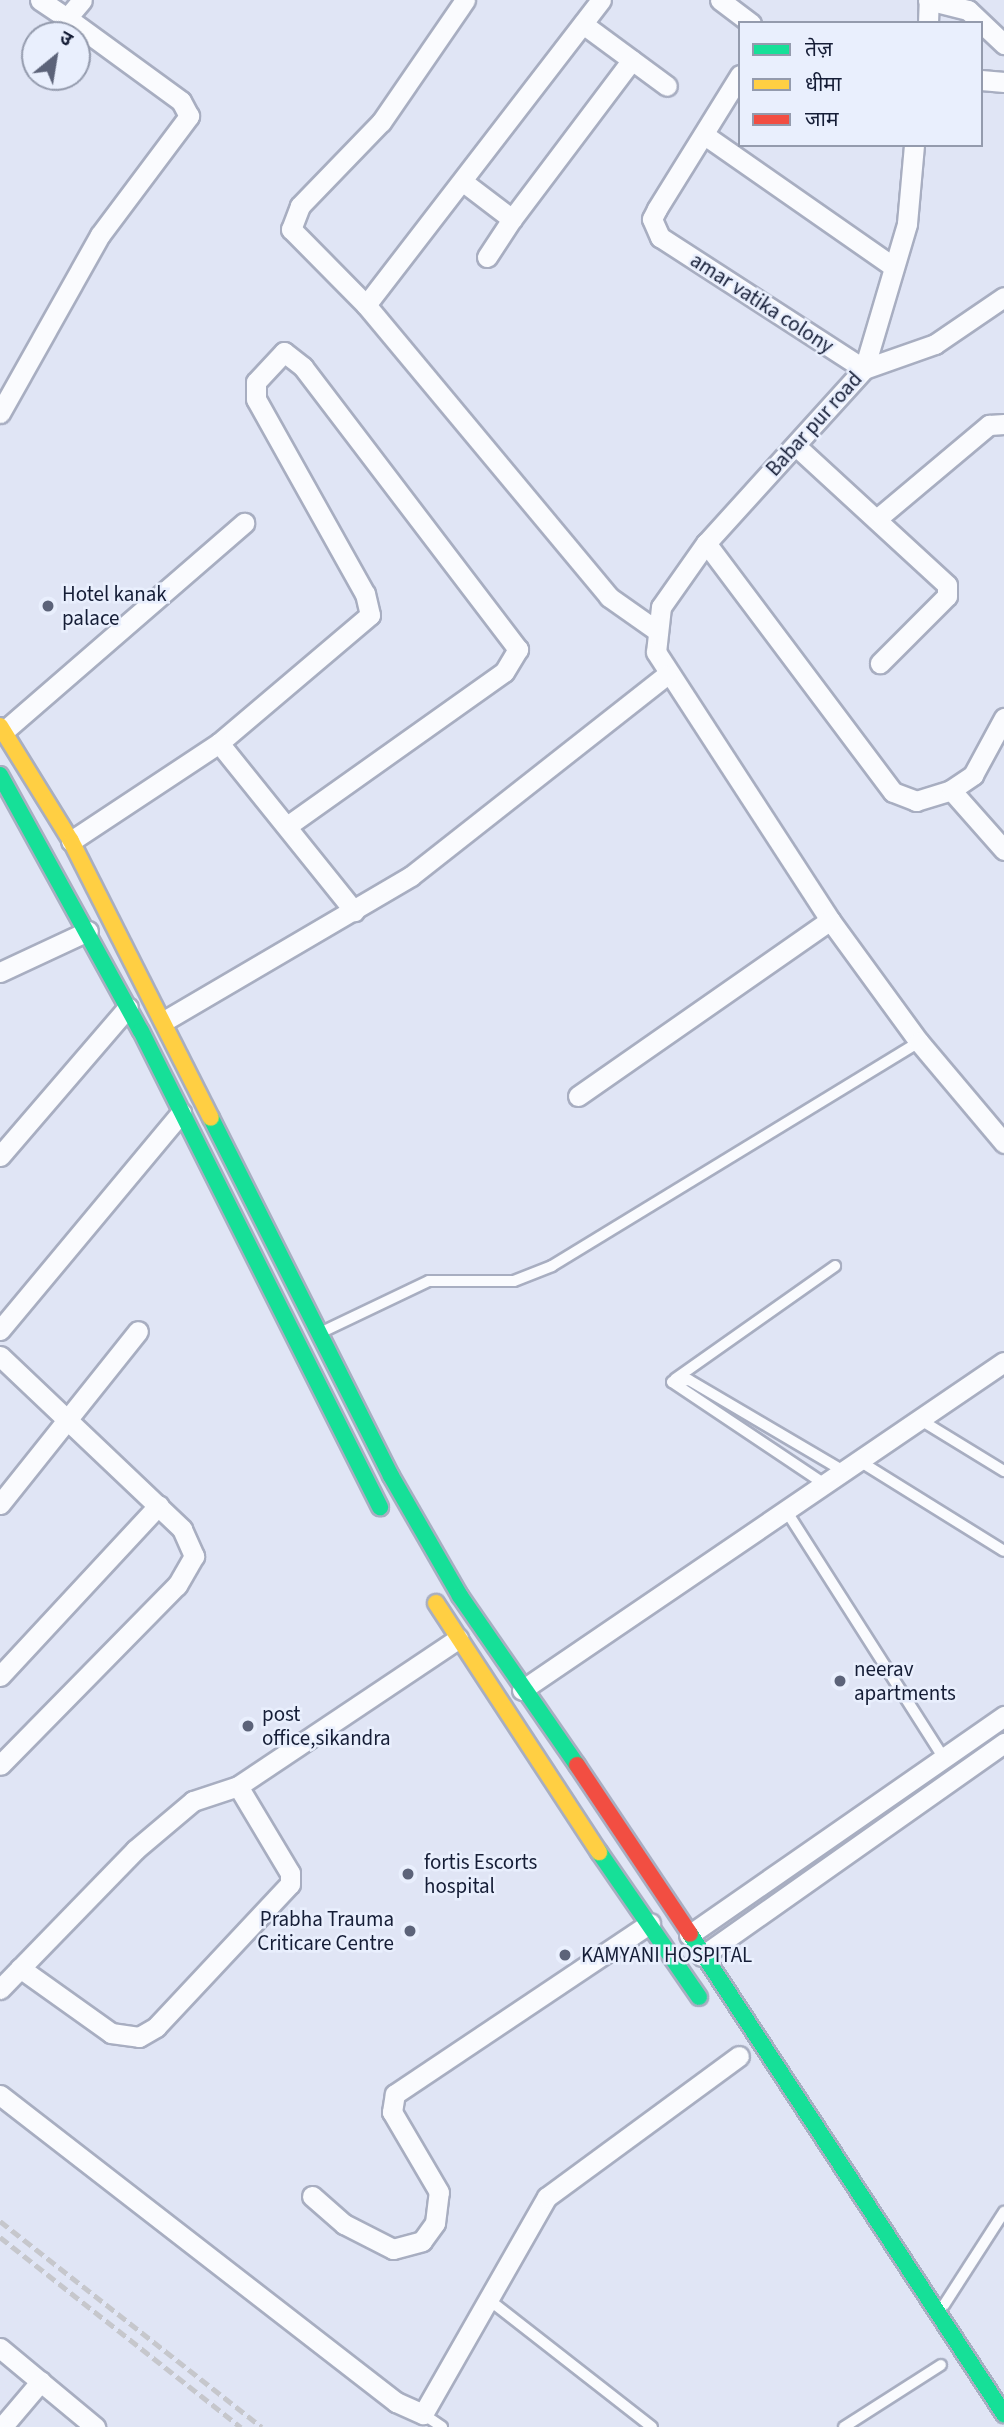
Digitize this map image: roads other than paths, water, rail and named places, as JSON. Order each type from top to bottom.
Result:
[{"type":"highway","points":[[2,728],[71,841],[164,1020],[391,1476],[522,1690],[690,1935],[937,2316],[1001,2402]]},
{"type":"highway","points":[[0,775],[89,931],[388,1520]]},
{"type":"highway","points":[[428,1589],[458,1639],[709,2012]]},
{"type":"highway","points":[[937,2360],[954,2385]]},
{"type":"street","points":[[0,413],[100,235],[189,116],[181,101],[40,0]]},
{"type":"street","points":[[67,18],[82,0]]},
{"type":"street","points":[[466,0],[381,122],[292,220],[297,240],[366,305],[609,597],[656,630],[666,675],[830,919],[919,1042],[1004,1143]]},
{"type":"street","points":[[366,305],[466,184],[601,0]]},
{"type":"street","points":[[720,0],[748,21]]},
{"type":"street","points":[[928,21],[928,0],[968,10],[980,21]]},
{"type":"street","points":[[583,24],[667,86]]},
{"type":"street","points":[[983,24],[1004,44]]},
{"type":"street","points":[[488,257],[512,219],[632,60]]},
{"type":"street","points":[[738,79],[706,136],[894,267]]},
{"type":"street","points":[[983,80],[1004,82]]},
{"type":"street","name":"amar vatika colony","points":[[706,136],[652,219],[660,237],[864,369]]},
{"type":"street","name":"Babar pur road","points":[[656,630],[661,607],[706,543],[864,369],[907,224],[914,147]]},
{"type":"street","points":[[466,184],[512,219]]},
{"type":"street","points":[[864,369],[935,344],[1004,297]]},
{"type":"street","points":[[71,841],[219,743],[370,615],[365,594],[256,399],[256,382],[284,352],[303,367],[518,649],[504,672],[287,826]]},
{"type":"street","points":[[878,518],[989,425],[1004,424]]},
{"type":"street","points":[[796,446],[944,580],[948,591],[880,663]]},
{"type":"street","points":[[2,728],[244,523]]},
{"type":"street","points":[[706,543],[894,792],[916,801],[951,790],[973,775],[1004,718]]},
{"type":"street","points":[[164,1020],[411,876],[666,675]]},
{"type":"street","points":[[219,743],[354,911]]},
{"type":"street","points":[[951,790],[1004,850]]},
{"type":"street","points":[[578,1096],[830,919]]},
{"type":"street","points":[[0,972],[89,931]]},
{"type":"street","points":[[0,1156],[128,1007]]},
{"type":"street","points":[[0,1331],[181,1113]]},
{"type":"street","points":[[0,1504],[73,1419],[138,1331]]},
{"type":"street","points":[[0,1356],[73,1419],[159,1505],[191,1543],[189,1572],[0,1765]]},
{"type":"street","points":[[522,1690],[826,1486],[1004,1362]]},
{"type":"street","points":[[0,1676],[159,1505]]},
{"type":"street","points":[[0,1989],[164,1825],[214,1789],[238,1786],[458,1639]]},
{"type":"street","points":[[690,1935],[1004,1716]]},
{"type":"street","points":[[702,1956],[1004,1743]]},
{"type":"street","points":[[20,1968],[111,2033],[139,2037],[156,2027],[290,1884],[284,1861],[238,1786]]},
{"type":"street","points":[[312,2196],[344,2224],[393,2249],[422,2241],[435,2223],[439,2192],[392,2112],[395,2094],[650,1923]]},
{"type":"street","points":[[0,2095],[396,2402],[424,2414],[547,2197],[739,2056]]},
{"type":"street","points":[[0,2348],[95,2427]]},
{"type":"street","points":[[2,2427],[41,2381]]},
{"type":"lane","points":[[320,1333],[429,1281],[514,1282],[552,1266],[919,1042]]},
{"type":"lane","points":[[826,1486],[673,1388],[675,1380],[835,1266]]},
{"type":"lane","points":[[675,1380],[689,1380],[1004,1551]]},
{"type":"lane","points":[[919,1419],[1004,1471]]},
{"type":"lane","points":[[787,1512],[944,1758]]},
{"type":"lane","points":[[937,2316],[1004,2211]]},
{"type":"lane","points":[[488,2299],[652,2427]]},
{"type":"lane","points":[[844,2427],[937,2360]]},
{"type":"lane","points":[[424,2414],[442,2427]]},
{"type":"railway","points":[[0,2221],[262,2427]]},
{"type":"railway","points":[[0,2237],[241,2427]]},
{"type":"place","name":"Hotel kanak palace","points":[[48,606]]},
{"type":"place","name":"neerav apartments","points":[[840,1681]]},
{"type":"place","name":"post office,sikandra","points":[[248,1726]]},
{"type":"place","name":"fortis Escorts hospital","points":[[408,1874]]},
{"type":"place","name":"Prabha Trauma Criticare Centre","points":[[410,1931]]},
{"type":"place","name":"KAMYANI HOSPITAL","points":[[565,1955]]}]
